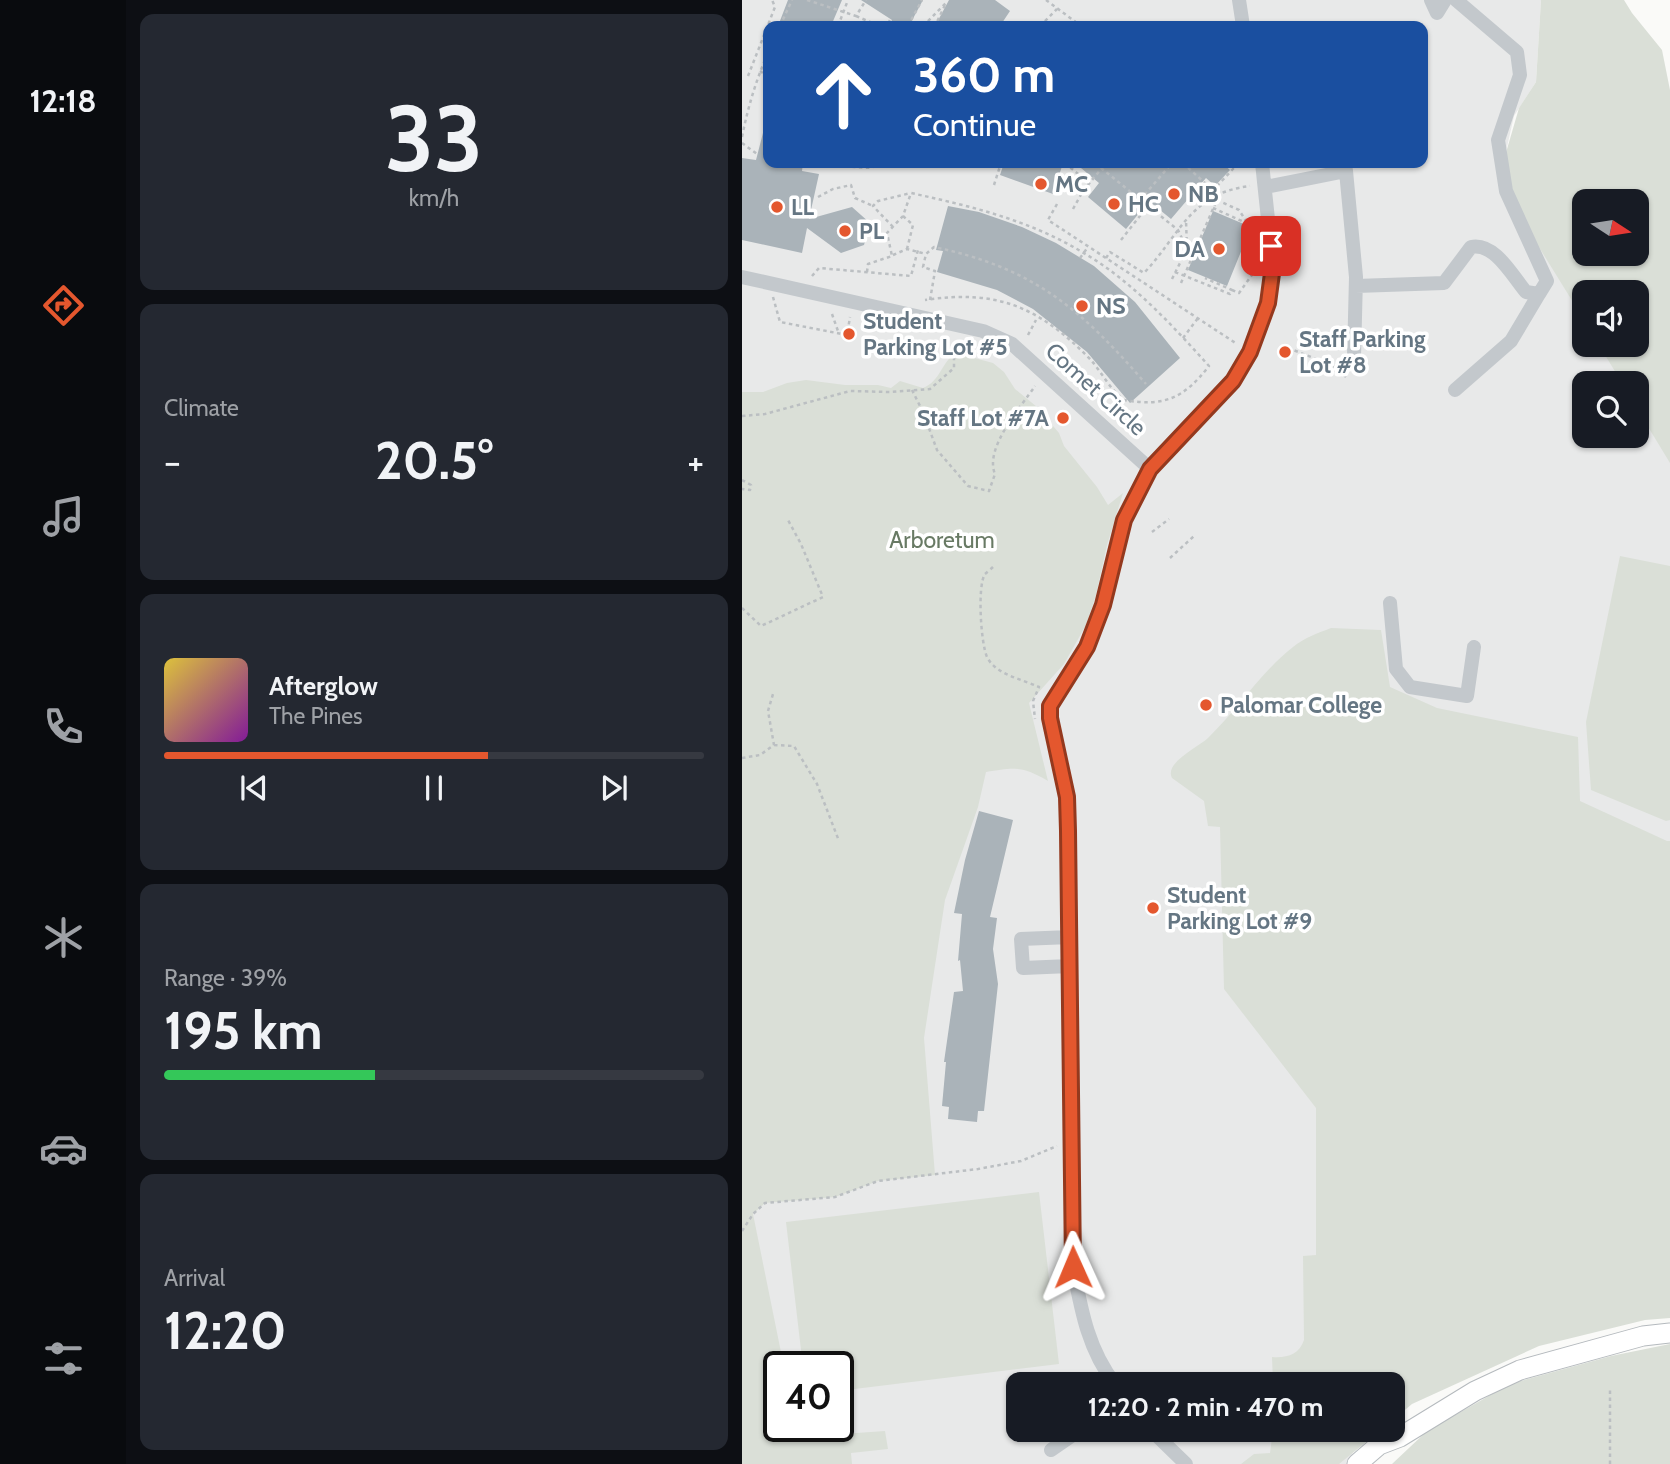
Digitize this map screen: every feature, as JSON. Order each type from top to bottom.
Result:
[{"type":"main road","points":[[1405,1434],[1475,1391],[1520,1370],[1643,1336],[1670,1333]]},
{"type":"main road","points":[[1357,1464],[1378,1446],[1388,1442]]},
{"type":"main road","points":[[1374,1464],[1395,1442]]},
{"type":"street","points":[[1239,0],[1242,21]]},
{"type":"street","points":[[1431,0],[1437,13],[1445,0]]},
{"type":"street","points":[[1455,390],[1511,341],[1547,281],[1506,191],[1498,140],[1520,75],[1517,52],[1456,0]]},
{"type":"street","points":[[1150,469],[1233,381],[1258,334],[1268,303],[1273,266],[1259,186],[1261,168]]},
{"type":"street","points":[[1259,186],[1340,168]]},
{"type":"street","points":[[1345,168],[1356,286],[1354,357]]},
{"type":"street","points":[[1356,286],[1444,283],[1471,247],[1478,246],[1492,251],[1526,292],[1539,294]]},
{"type":"street","name":"Comet Circle","points":[[742,277],[983,331],[1012,344],[1150,469],[1124,520],[1103,605],[1087,647],[1050,706],[1050,718],[1067,797],[1073,1267],[1083,1322],[1105,1372]]},
{"type":"street","points":[[1390,603],[1396,670],[1410,687],[1467,696],[1474,647]]},
{"type":"street","points":[[1070,937],[1021,939],[1023,968],[1070,967]]},
{"type":"street","points":[[1051,1450],[1063,1442]]},
{"type":"street","points":[[1164,1442],[1186,1464]]},
{"type":"path","points":[[770,21],[775,7],[772,0]]},
{"type":"path","points":[[782,21],[792,0]]},
{"type":"path","points":[[807,0],[865,21]]},
{"type":"path","points":[[840,21],[848,0]]},
{"type":"path","points":[[856,16],[866,0]]},
{"type":"path","points":[[911,21],[922,0]]},
{"type":"path","points":[[1046,0],[1074,21]]},
{"type":"path","points":[[928,21],[946,3],[937,21]]},
{"type":"path","points":[[1045,21],[1058,9]]},
{"type":"path","points":[[748,76],[763,38]]},
{"type":"path","points":[[742,137],[750,97],[759,83],[763,64]]},
{"type":"path","points":[[742,143],[757,154]]},
{"type":"path","points":[[994,185],[999,168]]},
{"type":"path","points":[[1071,168],[1089,183]]},
{"type":"path","points":[[1073,209],[1101,168],[1178,230],[1187,249]]},
{"type":"path","points":[[1140,200],[1168,168]]},
{"type":"path","points":[[1188,168],[1219,195]]},
{"type":"path","points":[[1181,283],[1219,195],[1217,186],[1232,168]]},
{"type":"path","points":[[1198,206],[1206,184]]},
{"type":"path","points":[[818,197],[833,189],[851,185],[855,198],[873,206],[892,227]]},
{"type":"path","points":[[1106,258],[1110,252],[1144,274],[1198,206],[1219,195],[1259,186]]},
{"type":"path","points":[[892,256],[887,233],[903,216],[911,193]]},
{"type":"path","points":[[873,206],[878,201],[911,193],[968,205],[1021,222],[1084,253],[1121,280],[1184,338],[1209,366],[1193,387],[1174,398],[1150,403],[1120,398],[1098,368],[1071,341],[1021,308],[984,297],[950,296],[928,300],[935,271],[923,267],[926,254],[934,247],[955,251],[1026,277],[1055,294],[1085,318],[1146,384]]},
{"type":"path","points":[[1217,200],[1239,210],[1248,224]]},
{"type":"path","points":[[1056,204],[1048,220],[1241,346]]},
{"type":"path","points":[[1121,240],[1148,206]]},
{"type":"path","points":[[1213,208],[1255,227],[1247,245]]},
{"type":"path","points":[[903,216],[913,225],[907,249]]},
{"type":"path","points":[[1172,279],[1187,249],[1186,220]]},
{"type":"path","points":[[1080,258],[1088,247]]},
{"type":"path","points":[[867,272],[868,264],[907,249],[926,254]]},
{"type":"path","points":[[812,276],[819,268],[911,276],[918,250]]},
{"type":"path","points":[[1175,272],[1230,294],[1232,290]]},
{"type":"path","points":[[1205,278],[1239,293],[1254,272],[1261,272]]},
{"type":"path","points":[[771,293],[780,322],[846,335],[852,310]]},
{"type":"path","points":[[829,305],[839,334]]},
{"type":"path","points":[[1184,338],[1198,318]]},
{"type":"path","points":[[1028,335],[1036,320]]},
{"type":"path","points":[[1288,348],[1332,365],[1346,377]]},
{"type":"path","points":[[742,416],[765,414],[850,391],[930,389],[954,368],[954,356]]},
{"type":"path","points":[[912,390],[937,450],[968,486],[989,491],[995,474],[992,468],[997,443],[1039,380]]},
{"type":"path","points":[[742,480],[751,485],[750,491],[742,489]]},
{"type":"path","points":[[1152,532],[1169,519]]},
{"type":"path","points":[[742,608],[761,626],[823,597],[788,520]]},
{"type":"path","points":[[1170,558],[1194,536]]},
{"type":"path","points":[[993,567],[985,574],[982,586],[982,626],[987,657],[1003,673],[1039,687],[1033,701],[1037,729]]},
{"type":"path","points":[[773,694],[768,711],[774,745]]},
{"type":"path","points":[[742,758],[760,754],[774,745],[794,746],[817,784],[839,841]]},
{"type":"path","points":[[742,1231],[752,1214],[765,1203],[835,1197],[878,1181],[1021,1161],[1060,1145]]},
{"type":"path","points":[[1610,1388],[1610,1464]]},
{"type":"shaded area","name":"Palomar College","points":[[742,0],[1541,0],[1536,82],[1514,116],[1505,156],[1572,239],[1572,266],[1649,266],[1649,264],[1670,267],[1670,1014],[1379,1372],[1006,1372],[1006,1442],[1355,1442],[1350,1464],[742,1464]]},
{"type":"green space","points":[[1541,0],[1624,0],[1662,50],[1670,90],[1670,463],[1649,428],[1649,371],[1615,371],[1606,357],[1649,357],[1649,280],[1572,280],[1572,301],[1513,205],[1505,156],[1519,108],[1536,82]]},
{"type":"green space","name":"Arboretum","points":[[956,353],[993,363],[1059,433],[1064,446],[1108,505],[1123,493],[1086,625],[1064,664],[1029,703],[1048,781],[1018,769],[986,772],[978,807],[945,900],[924,1038],[935,1175],[878,1181],[835,1197],[765,1203],[753,1214],[781,1351],[763,1351],[763,1442],[854,1442],[854,1433],[885,1431],[888,1449],[851,1453],[852,1464],[742,1464],[742,392],[763,392],[787,383],[806,380],[891,388],[900,381],[923,388],[934,381]]},
{"type":"green space","points":[[1620,556],[1670,566],[1670,820],[1666,821],[1591,790],[1586,722]]},
{"type":"green space","points":[[1331,628],[1381,630],[1390,687],[1437,708],[1578,737],[1580,801],[1670,841],[1670,1318],[1645,1320],[1539,1346],[1412,1404],[1405,1410],[1405,1372],[1273,1372],[1272,1357],[1292,1354],[1304,1340],[1303,1256],[1316,1255],[1316,1108],[1224,989],[1220,827],[1208,826],[1204,801],[1172,778],[1171,772],[1177,761],[1219,727],[1281,657],[1311,636]]},
{"type":"green space","points":[[1039,1192],[1059,1364],[854,1389],[854,1351],[801,1351],[786,1222]]},
{"type":"green space","points":[[1670,1344],[1670,1464],[1392,1464],[1427,1431],[1510,1384],[1611,1356]]},
{"type":"green space","points":[[1271,1442],[1366,1442],[1339,1464],[1241,1464],[1254,1454],[1270,1453]]},
{"type":"building","points":[[788,0],[842,0],[833,21],[780,21]]},
{"type":"building","points":[[861,0],[923,0],[912,21],[892,20]]},
{"type":"building","points":[[949,0],[995,0],[1010,11],[1003,21],[938,21]]},
{"type":"building","name":"LL","points":[[763,133],[763,168],[802,168],[802,171],[819,174],[809,219],[852,207],[870,223],[864,245],[841,253],[807,228],[802,253],[742,240],[742,158],[756,160]]},
{"type":"building","name":"MC","points":[[1002,168],[1061,168],[1053,194],[1000,175]]},
{"type":"building","points":[[1081,168],[1230,170],[1215,186],[1206,178],[1171,219],[1149,201],[1126,229],[1088,197],[1099,183]]},
{"type":"building","name":"NS","points":[[948,206],[979,212],[1022,227],[1056,243],[1094,266],[1135,302],[1180,358],[1130,403],[1087,352],[1033,309],[997,290],[937,272],[943,251],[936,250]]},
{"type":"building","name":"DA","points":[[1213,211],[1251,227],[1227,286],[1188,270]]},
{"type":"building","points":[[979,811],[1013,820],[990,917],[997,918],[993,949],[998,984],[984,1111],[978,1111],[977,1122],[948,1119],[949,1107],[942,1106],[944,1062],[954,992],[963,991],[960,960],[958,961],[962,914],[954,913]]},
{"type":"place","name":"MC","points":[[1041,184]]},
{"type":"place","name":"NB","points":[[1174,194]]},
{"type":"place","name":"HC","points":[[1114,204]]},
{"type":"place","name":"LL","points":[[777,207]]},
{"type":"place","name":"PL","points":[[845,231]]},
{"type":"place","name":"DA","points":[[1219,249]]},
{"type":"place","name":"NS","points":[[1082,306]]},
{"type":"place","name":"Student Parking Lot #5","points":[[849,334]]},
{"type":"place","name":"Staff Parking Lot #8","points":[[1285,352]]},
{"type":"place","name":"Staff Lot #7A","points":[[1063,418]]},
{"type":"place","name":"Palomar College","points":[[1206,705]]},
{"type":"place","name":"Student Parking Lot #9","points":[[1153,908]]},
{"type":"route","points":[[1073,1267],[1067,797],[1050,718],[1050,706],[1087,647],[1103,605],[1124,520],[1150,469],[1233,381],[1250,352],[1268,303],[1273,266],[1271,246]]}]
